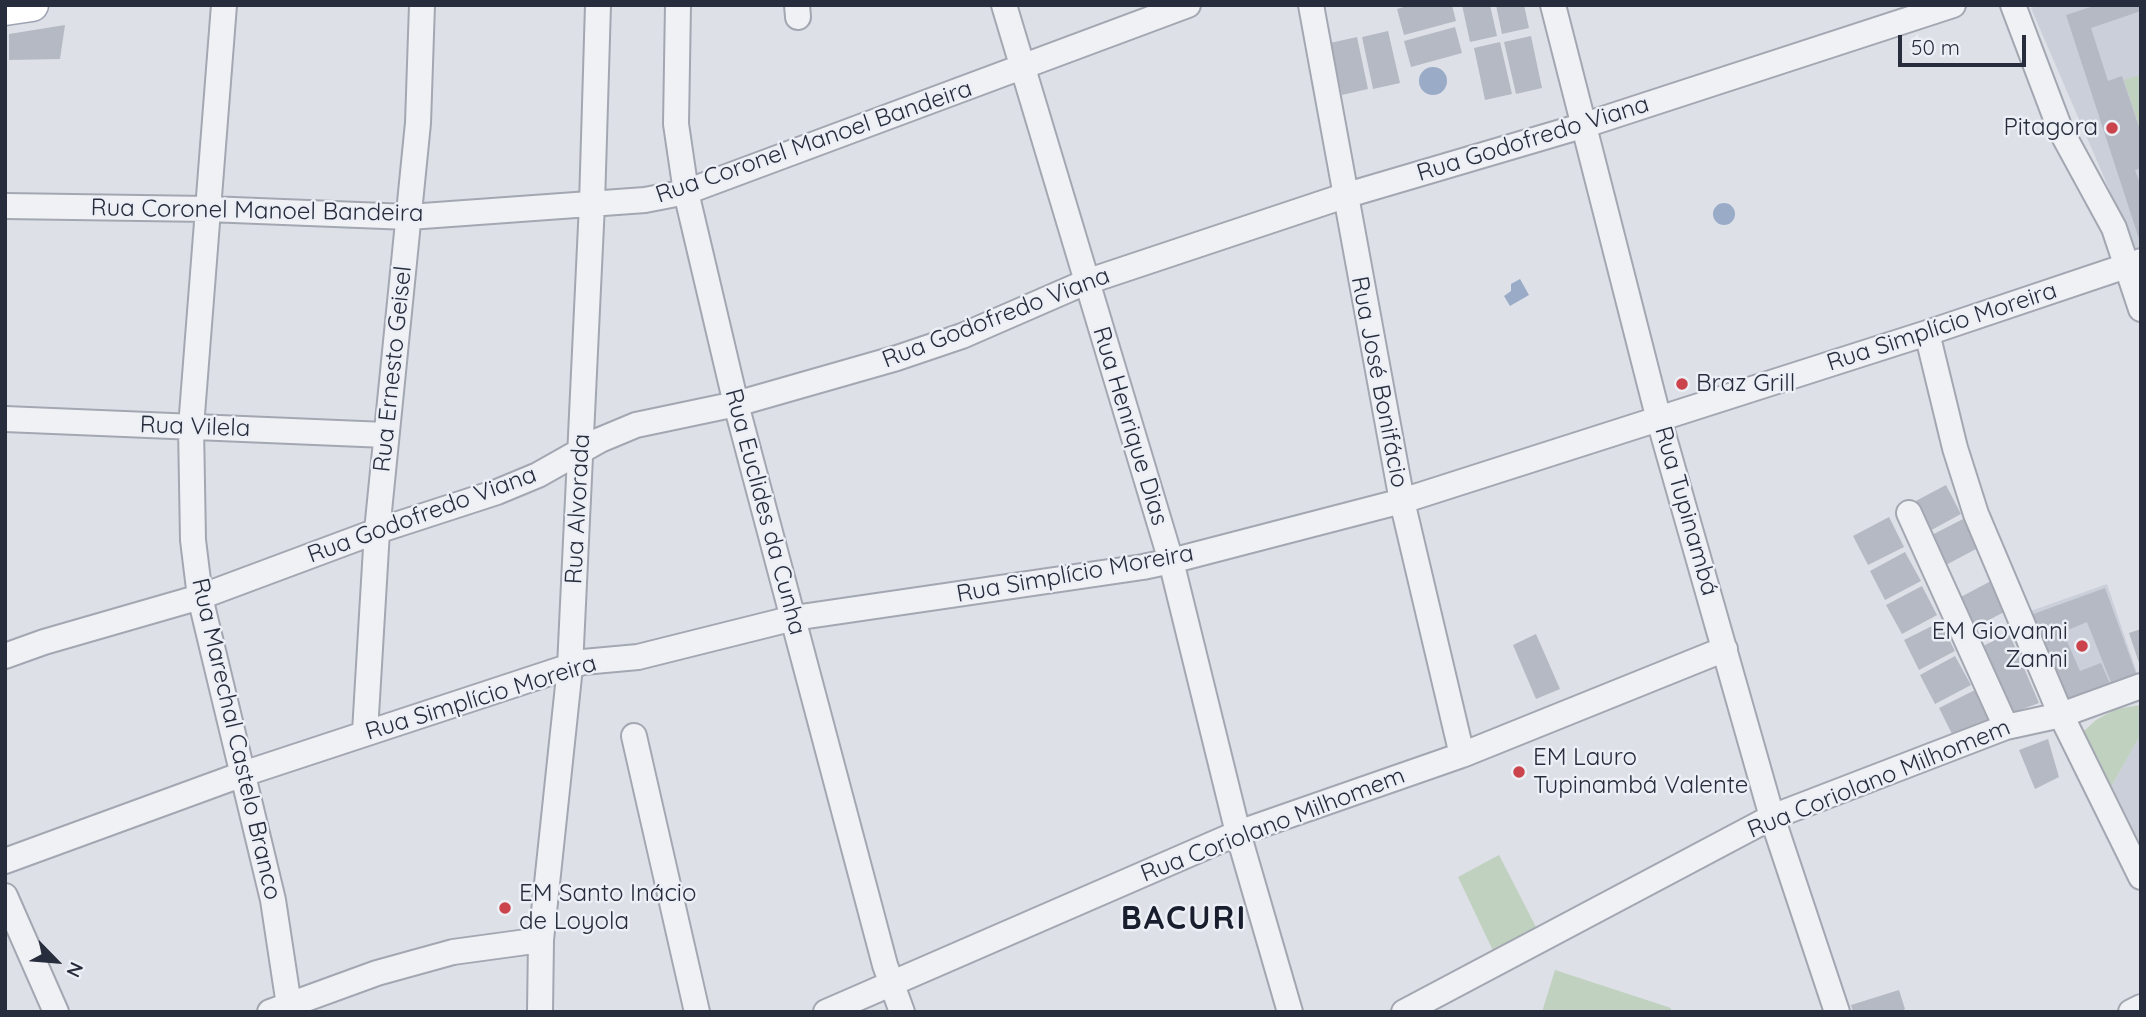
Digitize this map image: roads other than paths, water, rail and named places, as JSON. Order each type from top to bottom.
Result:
[{"type":"main road","points":[[6,8],[32,5]]},
{"type":"street","name":"Rua Marechal Castelo Branco","points":[[224,5],[191,427],[192,528],[200,597],[273,900],[282,1009]]},
{"type":"street","name":"Rua Ernesto Geisel","points":[[365,732],[377,531],[418,123],[422,5]]},
{"type":"street","name":"Rua Alvorada","points":[[540,1012],[541,940],[576,664],[590,445],[600,204],[598,5]]},
{"type":"street","name":"Rua Euclides da Cunha","points":[[678,5],[676,124],[686,192],[736,404],[891,982],[902,1012]]},
{"type":"street","name":"Rua Henrique Dias","points":[[1004,5],[1171,561],[1238,833],[1290,1012]]},
{"type":"street","name":"Rua Coronel Manoel Bandeira","points":[[5,206],[208,209],[409,217],[645,201],[686,192],[1188,5]]},
{"type":"street","name":"Rua José Bonifácio","points":[[1311,5],[1402,501],[1462,755]]},
{"type":"street","name":"Rua Tupinambá","points":[[1553,5],[1659,420],[1772,817],[1837,1012]]},
{"type":"street","name":"Rua Godofredo Viana","points":[[5,656],[44,642],[200,597],[377,531],[507,488],[538,475],[590,445],[636,425],[736,404],[897,358],[962,336],[1086,282],[1344,196],[1585,125],[1953,5]]},
{"type":"street","points":[[2012,5],[2060,129],[2133,263],[2141,309]]},
{"type":"street","name":"Rua Simplício Moreira","points":[[5,861],[243,774],[576,664],[638,657],[794,618],[1171,561],[1402,501],[1927,333],[2133,263]]},
{"type":"street","points":[[1927,333],[1964,479],[2001,577],[2061,715],[2141,877]]},
{"type":"street","name":"Rua Vilela","points":[[5,419],[386,435]]},
{"type":"street","points":[[1909,513],[2006,727]]},
{"type":"street","name":"Rua Coriolano Milhomem","points":[[826,1012],[1238,833],[1462,755],[1725,649]]},
{"type":"street","name":"Rua Coriolano Milhomem","points":[[1404,1012],[1772,817],[2006,727],[2061,715],[2141,686]]},
{"type":"street","points":[[634,736],[697,1012]]},
{"type":"street","points":[[5,896],[56,1012]]},
{"type":"street","points":[[282,1009],[377,973],[453,952],[541,940]]},
{"type":"street","points":[[2132,1012],[2141,1007]]},
{"type":"water","points":[[1433,67],[1443,71],[1447,81],[1443,91],[1433,95],[1423,91],[1419,81],[1423,71]]},
{"type":"water","points":[[1724,203],[1732,206],[1735,214],[1732,222],[1724,225],[1716,222],[1713,214],[1716,206]]},
{"type":"water","points":[[1520,279],[1529,295],[1510,306],[1504,296],[1511,291],[1511,284]]},
{"type":"place","name":"Pitagora","points":[[2112,128]]},
{"type":"place","name":"Braz Grill","points":[[1682,384]]},
{"type":"place","name":"EM Giovanni Zanni","points":[[2082,646]]},
{"type":"place","name":"EM Lauro Tupinambá Valente","points":[[1519,772]]},
{"type":"place","name":"EM Santo Inácio de Loyola","points":[[505,908]]},
{"type":"district","name":"BACURI","points":[[1184,919]]}]
